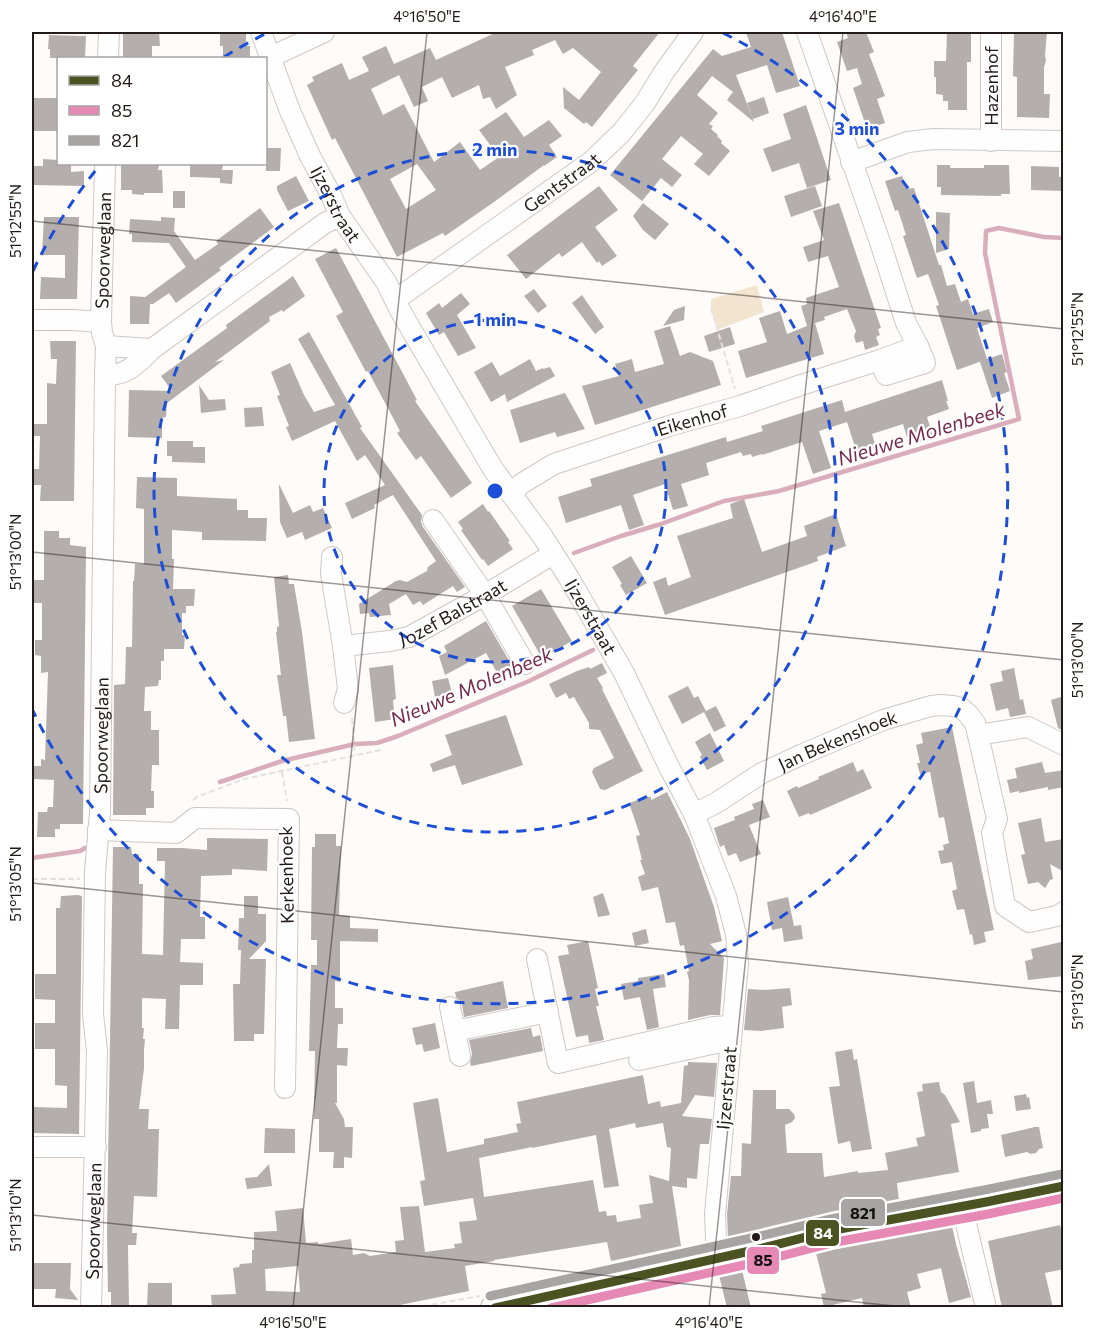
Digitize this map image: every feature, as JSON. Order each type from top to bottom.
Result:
[{"type":"main road","points":[[500,1307],[528,1304],[863,1224],[1064,1186]]},
{"type":"street","points":[[108,57],[109,32]]},
{"type":"street","name":"Ijzerstraat","points":[[261,32],[290,111],[339,216],[386,282],[401,312],[493,469],[543,537],[624,673],[694,814],[726,896],[736,934],[738,964],[715,1214],[719,1257]]},
{"type":"street","points":[[271,57],[324,32]]},
{"type":"street","name":"Gentstraat","points":[[395,300],[592,161],[622,132],[693,32]]},
{"type":"street","name":"Eikenhof","points":[[511,494],[521,484],[554,464],[669,426],[740,406],[918,346],[906,323],[807,32]]},
{"type":"street","name":"Hazenhof","points":[[991,32],[991,141]]},
{"type":"street","name":"Hazenhof","points":[[851,162],[908,142],[933,140],[1064,141]]},
{"type":"street","name":"Spoorweglaan","points":[[91,1308],[97,1052],[93,1014],[95,850],[100,812],[106,346],[101,322],[105,165]]},
{"type":"street","points":[[105,375],[125,372],[325,223],[339,216]]},
{"type":"street","points":[[32,320],[101,322]]},
{"type":"street","points":[[106,346],[152,350]]},
{"type":"street","points":[[433,520],[485,595],[525,664]]},
{"type":"street","name":"Jozef Balstraat","points":[[343,646],[409,637],[553,554]]},
{"type":"street","points":[[332,557],[331,574],[348,689],[344,703]]},
{"type":"street","name":"Jan Bekenshoek","points":[[694,814],[717,803],[762,773],[883,720],[931,706],[961,708],[975,723],[997,819],[992,833],[1005,906],[1029,921],[1057,916],[1064,912]]},
{"type":"street","points":[[978,735],[1028,727],[1064,745]]},
{"type":"street","name":"Kerkenhoek","points":[[98,830],[176,833],[195,818],[289,819],[285,1088]]},
{"type":"street","points":[[537,959],[558,1063],[712,1027],[730,1035]]},
{"type":"street","points":[[450,1007],[460,1056]]},
{"type":"street","points":[[455,1031],[548,1012]]},
{"type":"street","points":[[639,1059],[716,1043],[730,1035]]},
{"type":"street","points":[[32,1147],[96,1147]]},
{"type":"street","points":[[962,1207],[986,1308]]},
{"type":"path","points":[[711,309],[740,406]]},
{"type":"path","points":[[344,703],[351,714],[355,755]]},
{"type":"path","points":[[189,804],[197,797],[244,779],[381,750]]},
{"type":"path","points":[[282,771],[289,819]]},
{"type":"path","points":[[32,983],[32,879],[95,879]]},
{"type":"shaded area","points":[[757,285],[764,312],[717,330],[711,299]]},
{"type":"building","points":[[123,32],[159,32],[160,46],[152,46],[152,57],[123,57]]},
{"type":"building","points":[[497,32],[660,32],[633,66],[638,70],[592,127],[586,122],[584,124],[564,108],[563,87],[579,100],[601,72],[573,48],[563,54],[555,40],[532,50],[534,55],[505,67],[517,95],[496,109],[490,97],[483,99],[479,85],[452,98],[442,77],[422,87],[428,101],[414,107],[399,75],[371,89],[383,115],[404,104],[434,162],[460,142],[480,170],[499,157],[479,130],[506,112],[524,137],[549,120],[562,136],[549,145],[557,157],[445,236],[443,233],[397,257],[335,138],[332,140],[307,85],[314,81],[312,77],[342,63],[349,80],[369,71],[362,57],[386,46],[394,64],[430,48],[436,60]],"holes":[[[417,164],[436,190],[406,209],[390,179]]]},
{"type":"building","points":[[746,32],[782,32],[800,86],[776,93],[767,65],[736,75],[754,122],[727,100],[733,92],[712,76],[697,95],[718,113],[709,124],[713,126],[711,129],[718,135],[721,143],[730,151],[709,176],[694,164],[703,154],[681,136],[662,159],[682,175],[672,187],[661,178],[642,201],[610,175],[713,49],[722,56],[751,47]]},
{"type":"building","points":[[846,32],[866,32],[874,52],[869,54],[885,96],[877,99],[885,123],[867,129],[853,88],[862,84],[857,68],[847,71],[837,42],[848,38]]},
{"type":"building","points":[[947,32],[971,32],[971,62],[967,62],[967,110],[948,110],[948,101],[943,101],[943,95],[936,94],[934,61],[946,61]]},
{"type":"building","points":[[1014,32],[1047,32],[1044,94],[1050,94],[1049,118],[1017,117],[1017,77],[1013,76]]},
{"type":"building","points":[[220,33],[246,33],[246,46],[250,46],[250,57],[223,57]]},
{"type":"building","points":[[49,35],[86,36],[85,57],[50,58],[50,49],[48,49]]},
{"type":"building","points":[[764,97],[769,113],[753,119],[747,103]]},
{"type":"building","points":[[32,98],[57,98],[57,131],[32,131]]},
{"type":"building","points":[[806,105],[831,180],[807,188],[799,163],[772,172],[763,149],[791,139],[783,114]]},
{"type":"building","points":[[267,148],[281,148],[280,171],[266,171]]},
{"type":"building","points":[[43,159],[57,160],[57,165],[71,165],[71,172],[84,171],[84,186],[32,185],[32,166],[43,166]]},
{"type":"building","points":[[121,165],[159,165],[158,170],[162,170],[163,193],[144,193],[144,195],[132,194],[132,190],[121,190]]},
{"type":"building","points":[[190,165],[223,165],[222,170],[233,170],[232,184],[220,183],[220,178],[190,177]]},
{"type":"building","points":[[937,165],[950,165],[950,168],[984,168],[984,165],[1009,165],[1010,194],[1001,194],[1001,196],[941,195],[941,187],[937,187]]},
{"type":"building","points":[[1031,166],[1059,167],[1059,177],[1064,176],[1064,191],[1031,190]]},
{"type":"building","points":[[296,176],[309,201],[288,211],[277,186]]},
{"type":"building","points":[[902,176],[907,189],[914,188],[947,286],[955,284],[961,302],[968,299],[973,314],[989,309],[993,322],[977,328],[987,359],[1002,354],[1007,372],[1004,373],[1010,391],[992,398],[980,362],[982,361],[957,370],[928,274],[917,278],[903,236],[906,235],[898,210],[895,211],[885,181]]},
{"type":"building","points":[[599,186],[618,210],[595,227],[617,256],[602,266],[599,261],[597,263],[582,242],[562,257],[559,253],[526,279],[507,255]]},
{"type":"building","points":[[815,186],[822,206],[791,217],[784,196]]},
{"type":"building","points":[[173,191],[185,191],[185,208],[173,208]]},
{"type":"building","points":[[643,203],[669,224],[655,240],[643,230],[633,216]]},
{"type":"building","points":[[839,203],[881,328],[878,329],[880,335],[876,337],[879,345],[865,350],[863,341],[856,343],[854,336],[856,331],[847,309],[824,317],[825,320],[815,323],[824,354],[746,378],[738,351],[767,342],[759,318],[780,311],[787,334],[807,326],[801,306],[807,304],[806,298],[839,287],[828,256],[808,262],[803,247],[824,240],[813,211]]},
{"type":"building","points":[[260,208],[274,227],[176,303],[169,293],[150,304],[149,324],[130,324],[130,296],[145,297],[186,267],[169,243],[132,242],[132,234],[129,234],[130,219],[161,221],[161,217],[175,218],[174,231],[195,260],[218,244],[216,241]]},
{"type":"building","points":[[936,212],[950,213],[949,249],[936,253]]},
{"type":"building","points":[[44,217],[79,217],[77,299],[40,299],[41,277],[65,278],[65,255],[42,255]]},
{"type":"building","points":[[336,248],[417,400],[415,401],[472,483],[451,498],[421,456],[416,460],[397,433],[400,431],[336,316],[343,312],[315,259]]},
{"type":"building","points":[[293,276],[305,296],[283,312],[282,310],[269,317],[270,321],[215,362],[224,360],[167,403],[166,417],[162,418],[162,438],[128,437],[129,390],[172,391],[161,376]]},
{"type":"building","points":[[534,289],[547,306],[538,313],[524,296]]},
{"type":"building","points":[[461,293],[470,304],[457,315],[476,348],[458,356],[444,332],[439,335],[426,313],[439,303],[442,308]]},
{"type":"building","points":[[582,295],[604,327],[595,334],[572,303]]},
{"type":"building","points":[[685,306],[684,320],[663,326],[674,310]]},
{"type":"building","points":[[670,326],[680,356],[690,352],[713,361],[721,385],[595,425],[582,386],[619,376],[615,364],[632,359],[635,372],[664,364],[654,331]]},
{"type":"building","points":[[730,327],[735,344],[709,352],[704,336]]},
{"type":"building","points":[[309,332],[362,427],[360,428],[422,515],[423,527],[465,587],[457,592],[453,586],[423,605],[420,601],[413,605],[406,594],[389,604],[391,615],[370,617],[369,613],[360,614],[359,604],[396,581],[407,582],[427,571],[428,567],[436,561],[393,495],[374,505],[375,508],[352,519],[345,503],[385,485],[365,455],[357,461],[335,421],[292,441],[286,427],[289,426],[277,396],[280,395],[271,372],[290,363],[314,412],[335,405],[298,339]]},
{"type":"building","points":[[50,341],[76,341],[74,501],[40,501],[41,485],[32,485],[32,469],[39,469],[40,436],[32,436],[32,424],[47,424],[47,383],[56,384],[57,359],[51,359]]},
{"type":"building","points":[[530,359],[536,371],[550,367],[555,376],[507,402],[505,394],[491,402],[474,372],[492,362],[500,376]]},
{"type":"building","points":[[942,380],[949,409],[927,417],[933,437],[919,442],[918,438],[908,441],[903,424],[872,434],[876,447],[857,453],[847,422],[819,431],[831,468],[813,474],[802,442],[752,457],[751,454],[743,456],[741,452],[706,463],[709,475],[681,484],[688,506],[673,510],[665,484],[633,495],[644,525],[629,530],[621,505],[566,523],[558,497],[592,486],[590,479],[726,437],[727,442],[763,431],[761,426],[842,400],[845,412]]},
{"type":"building","points":[[199,385],[209,400],[225,399],[226,410],[201,413]]},
{"type":"building","points":[[565,393],[585,429],[557,437],[555,432],[520,443],[510,410]]},
{"type":"building","points":[[262,407],[264,426],[245,427],[244,408]]},
{"type":"building","points":[[167,441],[193,441],[193,447],[205,447],[205,463],[172,462],[172,456],[167,456]]},
{"type":"building","points":[[137,477],[177,478],[177,496],[237,499],[237,510],[248,510],[248,518],[267,518],[266,541],[202,540],[202,532],[172,530],[173,589],[195,589],[194,606],[186,606],[186,613],[182,613],[184,649],[164,649],[164,661],[161,661],[161,680],[158,686],[145,687],[144,711],[151,711],[151,730],[159,730],[159,765],[152,765],[151,791],[154,791],[154,808],[146,808],[146,815],[113,815],[114,685],[125,684],[126,647],[132,647],[135,564],[144,564],[144,509],[136,508]]},
{"type":"building","points":[[279,484],[293,513],[310,505],[313,512],[323,508],[332,528],[305,540],[302,532],[287,538],[280,522]]},
{"type":"building","points":[[744,499],[762,552],[807,536],[804,526],[836,514],[846,546],[817,557],[818,561],[665,615],[653,582],[666,577],[668,586],[691,577],[677,536],[733,518],[730,504]]},
{"type":"building","points":[[483,504],[510,541],[508,542],[513,549],[488,566],[461,530],[463,529],[458,522]]},
{"type":"building","points":[[44,531],[59,531],[59,538],[70,538],[70,545],[86,547],[83,824],[60,824],[60,829],[55,829],[55,837],[37,837],[38,812],[47,812],[48,807],[53,807],[54,780],[33,779],[33,766],[41,766],[41,759],[45,760],[48,672],[41,673],[41,656],[35,655],[35,640],[42,640],[42,603],[32,603],[32,580],[44,580]]},
{"type":"building","points":[[631,556],[647,583],[626,595],[612,567]]},
{"type":"building","points":[[288,575],[289,584],[294,584],[302,632],[315,739],[289,742],[277,675],[281,675],[276,632],[279,626],[274,577]]},
{"type":"building","points":[[541,589],[572,641],[542,658],[512,606]]},
{"type":"building","points":[[486,621],[514,669],[500,678],[486,653],[445,675],[439,656],[447,652],[444,646]]},
{"type":"building","points":[[602,663],[607,673],[597,678],[643,771],[605,790],[600,789],[592,772],[594,768],[614,758],[600,730],[589,729],[589,723],[574,697],[569,699],[566,693],[556,698],[549,684]]},
{"type":"building","points":[[393,665],[395,719],[375,722],[369,668]]},
{"type":"building","points":[[1014,668],[1020,700],[1023,699],[1026,714],[1010,717],[1008,708],[996,711],[990,684],[1003,681],[1001,671]]},
{"type":"building","points":[[448,678],[452,693],[435,697],[432,681]]},
{"type":"building","points":[[688,686],[694,698],[698,696],[706,711],[716,706],[726,726],[714,732],[704,712],[682,724],[668,696]]},
{"type":"building","points":[[1064,696],[1064,731],[1058,728],[1051,700]]},
{"type":"building","points":[[506,715],[523,765],[462,785],[455,765],[433,772],[430,764],[452,755],[445,735]]},
{"type":"building","points":[[952,727],[994,930],[984,932],[986,942],[974,945],[964,909],[957,910],[952,891],[957,889],[952,862],[941,864],[938,851],[944,850],[943,845],[949,843],[944,817],[939,818],[930,772],[920,774],[917,763],[920,763],[916,745],[923,743],[921,733]]},
{"type":"building","points":[[710,733],[724,761],[707,770],[695,742]]},
{"type":"building","points":[[853,762],[857,772],[863,769],[872,788],[810,815],[809,813],[799,817],[787,791],[819,779],[818,777]]},
{"type":"building","points":[[1042,762],[1045,773],[1064,770],[1064,787],[1010,793],[1007,780],[1017,778],[1015,768]]},
{"type":"building","points":[[667,792],[690,839],[714,907],[722,941],[710,944],[724,958],[720,1015],[688,1020],[689,980],[687,972],[689,971],[684,945],[680,946],[675,922],[666,923],[658,887],[642,891],[638,877],[645,874],[636,836],[640,835],[629,803],[646,797],[651,797],[651,800]]},
{"type":"building","points":[[763,800],[770,817],[749,825],[761,854],[740,862],[736,853],[728,856],[724,845],[720,847],[714,828],[735,820],[734,817],[754,809],[752,804]]},
{"type":"building","points":[[1041,818],[1045,842],[1064,839],[1064,872],[1050,864],[1053,879],[1045,888],[1038,882],[1028,884],[1021,855],[1025,854],[1018,823]]},
{"type":"building","points":[[315,834],[336,834],[336,846],[341,846],[339,915],[350,916],[350,928],[378,929],[378,942],[340,941],[340,982],[335,981],[335,1008],[343,1008],[343,1024],[338,1024],[337,1048],[348,1048],[347,1066],[337,1065],[337,1103],[335,1103],[344,1119],[345,1127],[353,1127],[352,1158],[344,1157],[344,1168],[333,1168],[334,1152],[319,1152],[319,1119],[314,1119],[315,1051],[309,1051],[311,965],[317,965],[317,940],[311,940],[312,847],[315,847]]},
{"type":"building","points":[[207,838],[268,839],[267,871],[232,869],[232,875],[201,876],[200,917],[205,917],[205,939],[181,939],[180,962],[203,963],[203,985],[180,985],[179,1029],[165,1029],[166,999],[142,998],[142,1028],[144,1028],[143,1039],[145,1039],[139,1109],[149,1109],[148,1129],[159,1129],[157,1197],[134,1196],[132,1233],[137,1233],[136,1245],[128,1245],[129,1308],[111,1308],[111,1292],[108,1292],[107,1232],[113,847],[131,847],[132,854],[139,854],[139,884],[143,884],[142,954],[163,955],[165,861],[157,861],[157,848],[207,850]]},
{"type":"building","points":[[603,893],[610,915],[598,917],[593,897]]},
{"type":"building","points":[[61,896],[82,896],[79,1134],[32,1133],[32,1107],[67,1108],[67,1086],[55,1085],[55,1049],[35,1049],[35,1023],[55,1023],[55,1000],[35,999],[35,974],[56,974],[56,908],[60,908]]},
{"type":"building","points":[[244,896],[258,896],[258,914],[266,914],[266,941],[249,959],[266,959],[264,1034],[254,1034],[254,1041],[234,1041],[233,984],[240,984],[239,918],[244,918]]},
{"type":"building","points":[[788,897],[794,926],[801,925],[803,939],[784,942],[782,928],[772,930],[767,902]]},
{"type":"building","points":[[646,929],[649,943],[635,946],[632,933]]},
{"type":"building","points":[[588,941],[598,988],[595,989],[599,1006],[596,1006],[604,1040],[589,1043],[588,1035],[576,1037],[558,956],[569,954],[567,945]]},
{"type":"building","points":[[1061,942],[1064,951],[1064,976],[1028,980],[1025,961],[1033,959],[1031,949]]},
{"type":"building","points":[[664,974],[666,987],[653,989],[659,1027],[647,1030],[640,997],[624,1000],[621,984],[638,981],[638,978]]},
{"type":"building","points":[[503,981],[508,1008],[464,1017],[462,1004],[455,992]]},
{"type":"building","points":[[790,988],[792,1005],[782,1007],[784,1028],[761,1031],[744,1030],[748,989]]},
{"type":"building","points":[[435,1023],[440,1048],[424,1052],[422,1044],[416,1045],[412,1028]]},
{"type":"building","points":[[531,1028],[533,1037],[540,1035],[543,1051],[471,1066],[472,1054],[469,1040]]},
{"type":"building","points":[[852,1049],[854,1060],[857,1059],[872,1149],[852,1152],[850,1141],[838,1144],[829,1087],[840,1086],[835,1052]]},
{"type":"building","points":[[688,1062],[717,1063],[714,1097],[695,1095],[682,1116],[712,1119],[709,1144],[700,1144],[697,1179],[687,1178],[687,1188],[672,1186],[681,1246],[611,1261],[607,1242],[465,1266],[469,1291],[385,1308],[282,1308],[282,1305],[255,1305],[255,1308],[212,1308],[211,1295],[236,1294],[233,1268],[239,1267],[240,1264],[252,1263],[254,1232],[277,1231],[275,1211],[303,1208],[306,1243],[318,1242],[318,1244],[351,1239],[353,1255],[364,1253],[370,1256],[396,1252],[395,1241],[404,1240],[400,1207],[419,1206],[425,1252],[455,1248],[454,1244],[462,1243],[459,1222],[477,1220],[473,1198],[424,1206],[420,1181],[425,1180],[413,1103],[438,1098],[447,1152],[484,1144],[484,1139],[518,1132],[516,1124],[521,1123],[517,1102],[643,1075],[648,1104],[660,1101],[661,1107],[681,1103],[684,1066],[688,1065]],"holes":[[[635,1123],[636,1128],[663,1123],[667,1147],[671,1148],[669,1181],[649,1175],[653,1203],[639,1205],[641,1218],[617,1222],[616,1215],[607,1216],[606,1211],[599,1212],[593,1180],[484,1197],[479,1158],[596,1135],[604,1188],[619,1186],[609,1129]],[[298,1266],[300,1292],[266,1291],[265,1269]]]},
{"type":"building","points":[[974,1081],[977,1103],[991,1100],[993,1114],[987,1114],[989,1128],[971,1133],[963,1083]]},
{"type":"building","points":[[939,1082],[941,1092],[960,1122],[951,1124],[959,1172],[897,1183],[899,1201],[728,1237],[727,1214],[731,1176],[741,1176],[742,1143],[751,1144],[753,1090],[776,1090],[776,1109],[789,1109],[795,1118],[785,1125],[787,1153],[822,1153],[824,1177],[858,1171],[858,1173],[888,1170],[885,1153],[918,1146],[916,1138],[925,1136],[917,1092],[923,1091],[922,1084]]},
{"type":"building","points":[[1026,1094],[1027,1098],[1029,1097],[1031,1109],[1016,1111],[1014,1096]]},
{"type":"building","points":[[1039,1127],[1043,1148],[1036,1153],[1027,1152],[1005,1157],[1001,1135]]},
{"type":"building","points":[[265,1128],[295,1129],[295,1153],[264,1153]]},
{"type":"building","points":[[269,1164],[272,1186],[247,1189],[245,1178],[257,1177]]},
{"type":"building","points":[[1060,1225],[1064,1243],[1064,1269],[1045,1273],[1053,1308],[1002,1308],[988,1241]]},
{"type":"building","points":[[952,1226],[971,1297],[949,1303],[941,1268],[917,1274],[921,1288],[907,1292],[911,1308],[864,1308],[862,1298],[824,1307],[821,1294],[826,1293],[816,1253]]},
{"type":"building","points":[[32,1263],[71,1263],[70,1289],[78,1300],[55,1298],[56,1289],[32,1289]]},
{"type":"building","points":[[742,1270],[751,1308],[727,1308],[719,1275]]},
{"type":"building","points":[[148,1283],[172,1283],[172,1308],[147,1308]]},
{"type":"waterway","name":"Nieuwe Molenbeek","points":[[574,553],[724,501],[779,491],[1019,419],[985,253],[986,231],[999,228],[1044,237],[1064,238]]},
{"type":"waterway","name":"Nieuwe Molenbeek","points":[[220,782],[282,761],[355,744],[377,743],[398,736],[529,681],[593,650]]},
{"type":"waterway","name":"Nieuwe Molenbeek","points":[[32,858],[80,851],[85,848]]},
{"type":"transit line","name":"821","points":[[490,1296],[831,1219],[1062,1174]]},
{"type":"transit line","name":"84","points":[[495,1308],[834,1230],[1064,1186]]},
{"type":"transit line","name":"85","points":[[551,1308],[762,1261],[836,1242],[1064,1198]]}]
